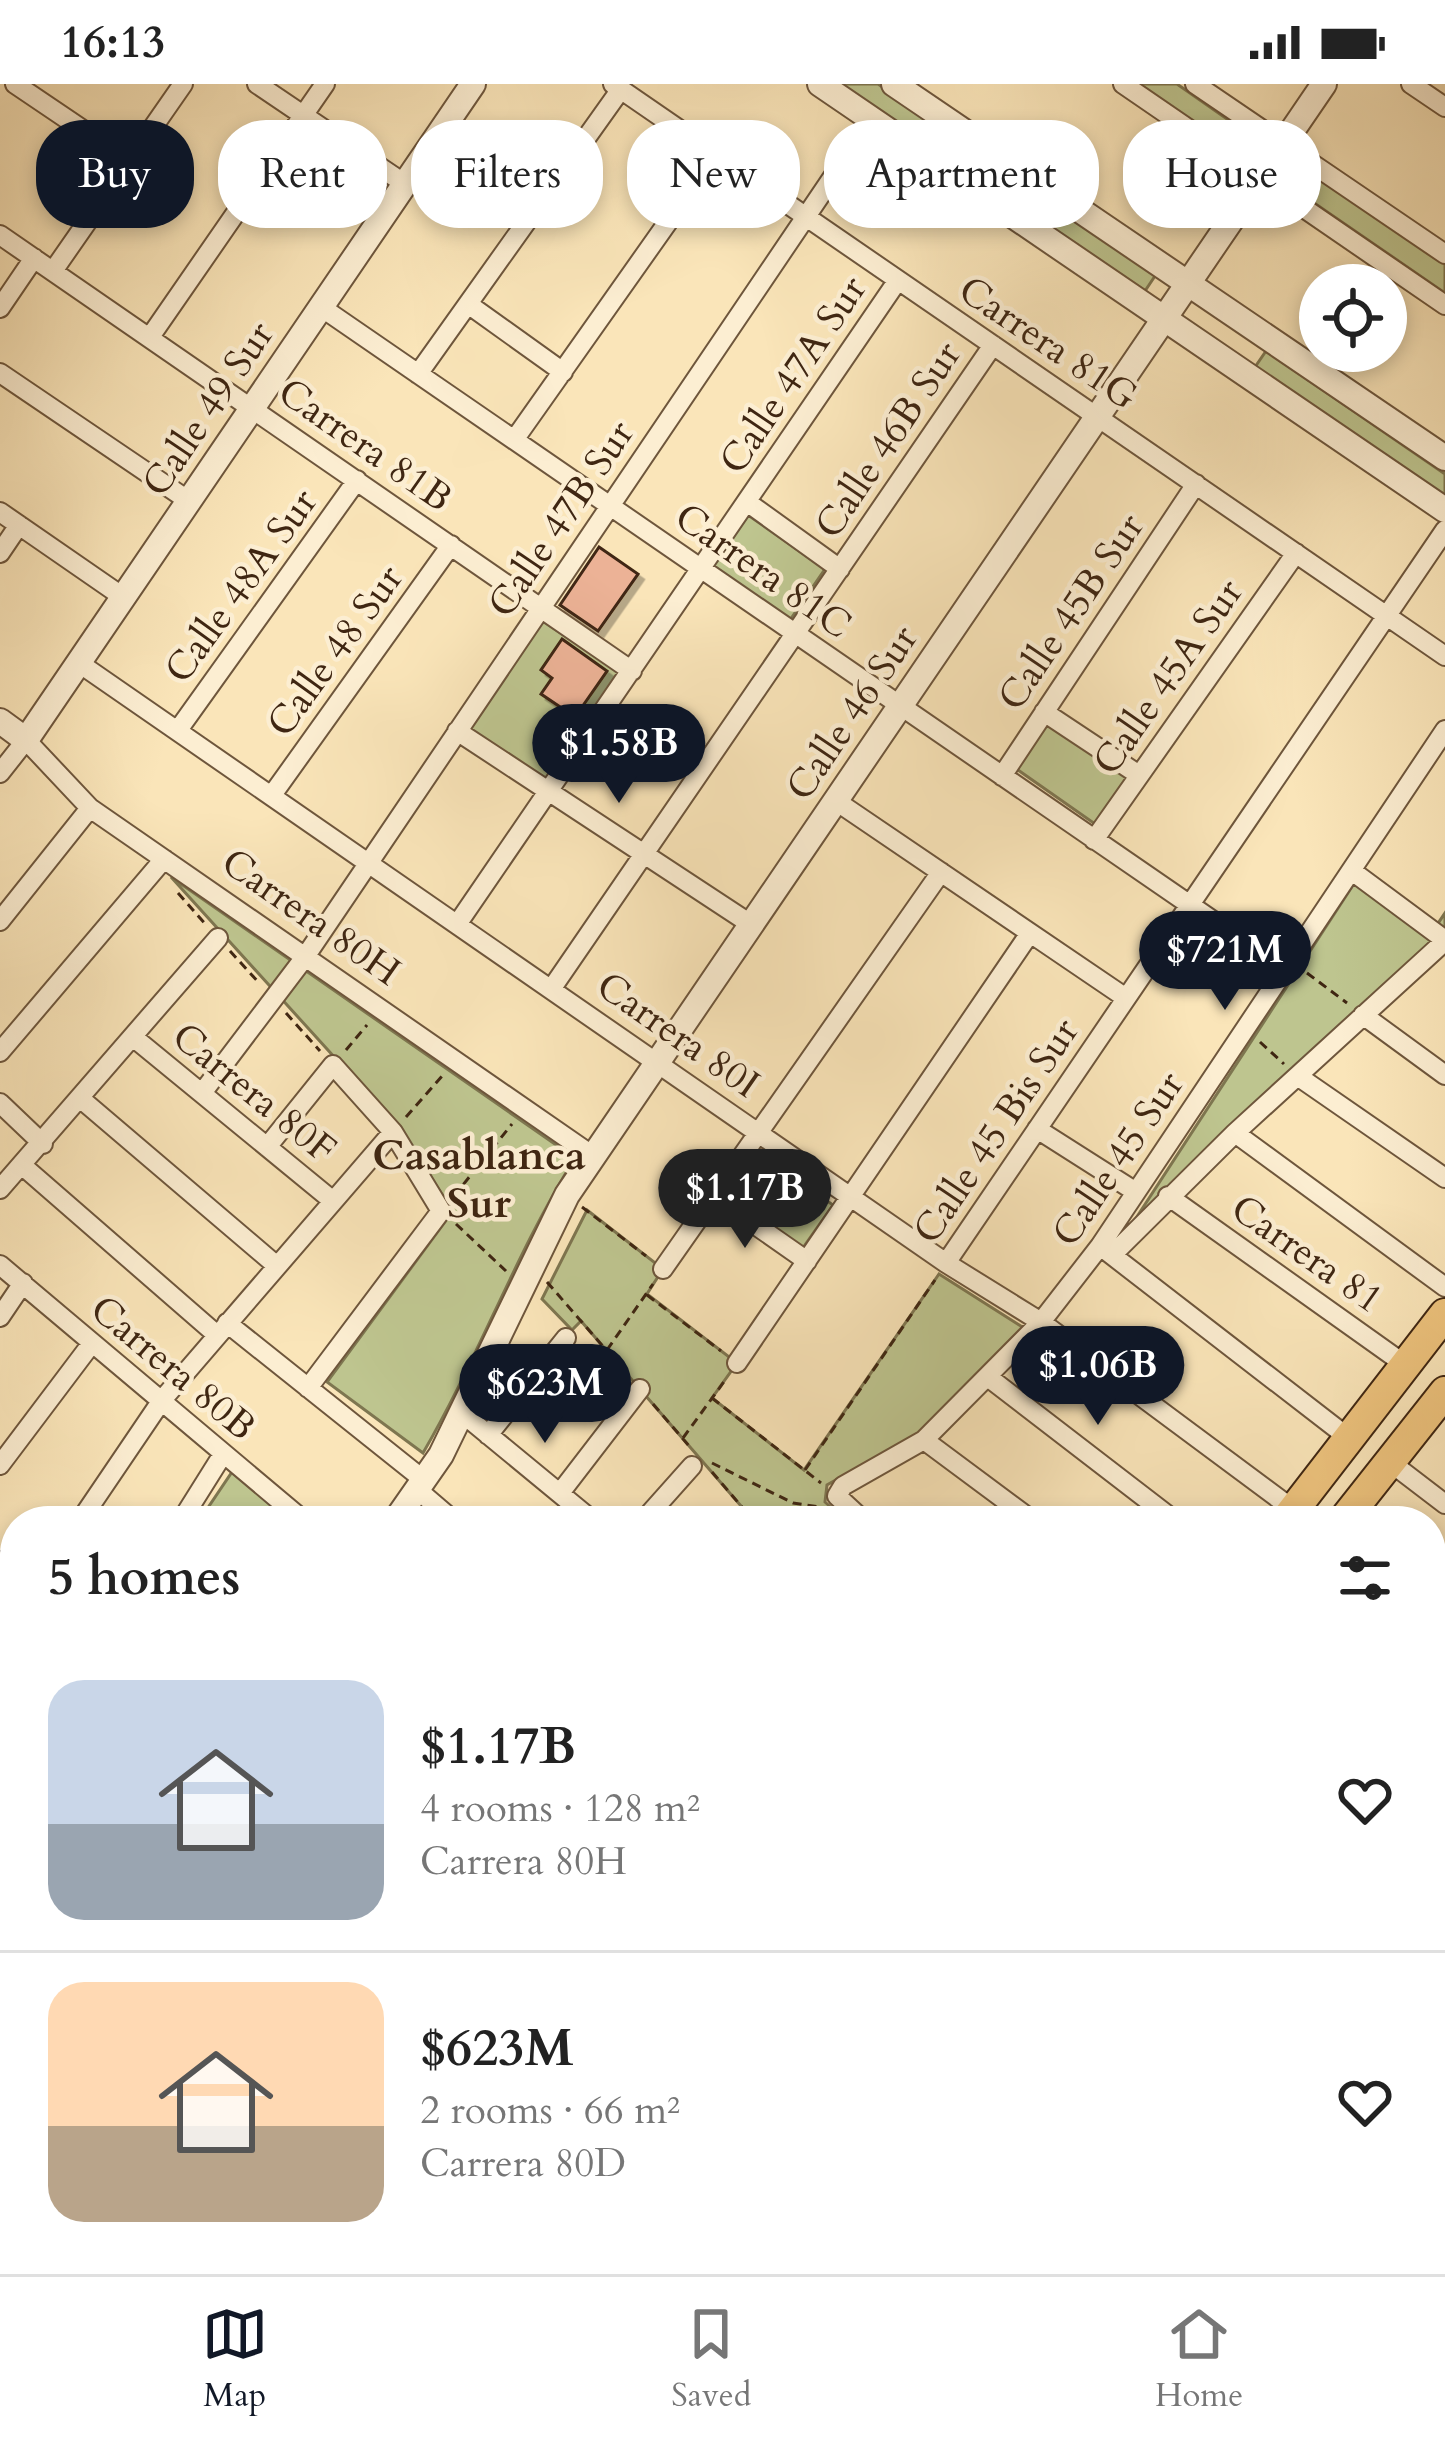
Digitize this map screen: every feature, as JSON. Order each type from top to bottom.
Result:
[{"type":"main road","points":[[1298,1506],[1445,1314]]},
{"type":"main road","points":[[1355,1506],[1444,1396]]},
{"type":"street","points":[[15,84],[68,120]]},
{"type":"street","points":[[158,120],[183,84]]},
{"type":"street","points":[[257,84],[405,184]]},
{"type":"street","points":[[150,337],[325,84]]},
{"type":"street","name":"Calle 49 Sur","points":[[0,773],[473,84]]},
{"type":"street","points":[[820,84],[1445,510]]},
{"type":"street","points":[[895,84],[1445,458]]},
{"type":"street","points":[[1124,84],[1176,120]]},
{"type":"street","points":[[1195,84],[1248,120]]},
{"type":"street","name":"Calle 46 Sur","points":[[1299,120],[1324,84]]},
{"type":"street","points":[[1411,84],[1445,107]]},
{"type":"street","points":[[418,374],[617,87]]},
{"type":"street","name":"Carrera 81G","points":[[617,87],[666,120]]},
{"type":"street","name":"Calle 47B Sur","points":[[305,956],[872,119]]},
{"type":"street","points":[[1321,170],[1445,254]]},
{"type":"street","name":"Carrera 81G","points":[[800,212],[1445,656]]},
{"type":"street","points":[[1321,220],[1445,305]]},
{"type":"street","points":[[53,271],[83,228]]},
{"type":"street","points":[[514,440],[664,228]]},
{"type":"street","name":"Calle 46 Sur","points":[[407,1506],[462,1413],[520,1284],[567,1195],[1226,228]]},
{"type":"street","name":"Carrera 81B","points":[[0,235],[632,671]]},
{"type":"street","points":[[0,308],[34,258]]},
{"type":"street","name":"Calle 47A Sur","points":[[458,923],[898,280]]},
{"type":"street","points":[[468,304],[562,372]]},
{"type":"street","name":"Carrera 81C","points":[[321,307],[1189,905],[1289,966]]},
{"type":"street","name":"Calle 46B Sur","points":[[552,988],[993,345]]},
{"type":"street","points":[[0,373],[189,501]]},
{"type":"street","name":"Calle 48A Sur","points":[[178,730],[357,480]]},
{"type":"street","name":"Calle 45B Sur","points":[[1002,776],[1196,484]]},
{"type":"street","name":"Carrera 81C","points":[[747,502],[840,569]]},
{"type":"street","points":[[0,512],[123,597]]},
{"type":"street","points":[[0,553],[19,525]]},
{"type":"street","name":"Calle 45 Bis Sur","points":[[946,1263],[1445,530]]},
{"type":"street","name":"Calle 48 Sur","points":[[272,795],[451,545]]},
{"type":"street","name":"Calle 45A Sur","points":[[1094,840],[1296,553]]},
{"type":"street","name":"Carrera 80I","points":[[79,662],[946,1263],[1041,1322],[1277,1506]]},
{"type":"street","points":[[1044,712],[1139,775]]},
{"type":"street","name":"Carrera 80H","points":[[0,721],[26,740],[90,808],[160,864],[305,956],[593,1156]]},
{"type":"street","name":"Calle 45 Sur","points":[[839,1501],[853,1479],[924,1439],[1106,1251],[1136,1192],[1445,730]]},
{"type":"street","points":[[458,731],[752,925]]},
{"type":"street","points":[[836,801],[1126,998]]},
{"type":"street","points":[[0,921],[90,808]]},
{"type":"street","points":[[0,1052],[160,864]]},
{"type":"street","points":[[1350,1439],[1106,1251],[1363,1015],[1437,961],[1445,941],[1352,871]]},
{"type":"street","points":[[663,1269],[941,872]]},
{"type":"street","points":[[737,1363],[1030,933]]},
{"type":"street","points":[[0,1189],[24,1167],[218,938]]},
{"type":"street","points":[[202,1094],[305,956]]},
{"type":"street","points":[[1363,1015],[1445,1075]]},
{"type":"street","name":"Carrera 80F","points":[[133,1036],[333,1202]]},
{"type":"street","points":[[267,1147],[333,1065],[393,1132],[441,1211],[308,1388]]},
{"type":"street","points":[[1299,1077],[1445,1178]]},
{"type":"street","points":[[81,1099],[277,1266]]},
{"type":"street","points":[[0,1103],[43,1144]]},
{"type":"street","points":[[1037,1129],[1136,1192]]},
{"type":"street","points":[[90,1506],[162,1400],[393,1132]]},
{"type":"street","points":[[1235,1133],[1445,1287]]},
{"type":"street","points":[[24,1167],[222,1329],[308,1388],[440,1506]]},
{"type":"street","points":[[714,1196],[807,1261]]},
{"type":"street","name":"Carrera 81","points":[[1168,1196],[1407,1366]]},
{"type":"street","name":"Carrera 80B","points":[[0,1265],[286,1506]]},
{"type":"street","points":[[0,1317],[23,1283]]},
{"type":"street","points":[[488,1435],[566,1338]]},
{"type":"street","points":[[0,1465],[92,1342]]},
{"type":"street","points":[[988,1377],[1156,1506]]},
{"type":"street","points":[[560,1493],[640,1389]]},
{"type":"street","points":[[462,1413],[575,1506]]},
{"type":"street","points":[[924,1439],[1013,1506]]},
{"type":"street","points":[[191,1506],[224,1454]]},
{"type":"street","points":[[656,1506],[696,1462]]},
{"type":"street","points":[[1390,1462],[1445,1504]]},
{"type":"street","points":[[839,1501],[845,1506]]},
{"type":"path","points":[[160,864],[218,938],[333,1065],[381,1009]]},
{"type":"path","points":[[1289,966],[1363,1015]]},
{"type":"path","points":[[1246,1030],[1299,1077]]},
{"type":"path","points":[[393,1132],[456,1061]]},
{"type":"path","points":[[520,1284],[441,1211],[525,1109]]},
{"type":"path","points":[[567,1195],[663,1269],[607,1350]]},
{"type":"path","name":"Calle 45 Bis Sur","points":[[805,1470],[946,1263]]},
{"type":"path","points":[[646,1294],[737,1363],[682,1438]]},
{"type":"path","points":[[712,1398],[839,1501]]},
{"type":"path","points":[[696,1462],[793,1503],[839,1501]]},
{"type":"path","points":[[0,2078],[0,2149]]},
{"type":"green space","points":[[839,84],[878,84],[931,120],[892,120]]},
{"type":"green space","points":[[1136,84],[1177,84],[1229,120],[1188,120]]},
{"type":"green space","points":[[1321,179],[1445,264],[1445,293],[1321,208]]},
{"type":"green space","points":[[1052,228],[1091,228],[1157,273],[1145,291]]},
{"type":"green space","points":[[1266,351],[1445,474],[1445,498],[1255,367]]},
{"type":"green space","points":[[748,515],[825,569],[790,620],[713,566]]},
{"type":"green space","points":[[541,620],[620,673],[546,784],[467,731]]},
{"type":"green space","points":[[1047,721],[1128,777],[1095,824],[1015,768]]},
{"type":"green space","points":[[1359,876],[1432,932],[1445,913],[1445,941],[1112,1255]]},
{"type":"green space","points":[[171,877],[575,1158],[423,1453],[327,1382],[453,1211],[395,1124]]},
{"type":"green space","points":[[757,1151],[833,1205],[800,1252],[724,1198]]},
{"type":"green space","points":[[587,1210],[663,1269],[647,1294],[737,1363],[712,1398],[804,1470],[939,1274],[1024,1328],[921,1432],[827,1485],[825,1502],[829,1506],[741,1506],[581,1321],[572,1330],[542,1299]]},
{"type":"green space","points":[[232,1472],[274,1506],[209,1506]]},
{"type":"building","points":[[599,547],[638,574],[598,631],[560,605]]},
{"type":"building","points":[[562,639],[607,671],[575,717],[541,694],[552,678],[541,670]]},
{"type":"district","name":"Casablanca Sur","points":[[479,1179]]}]
